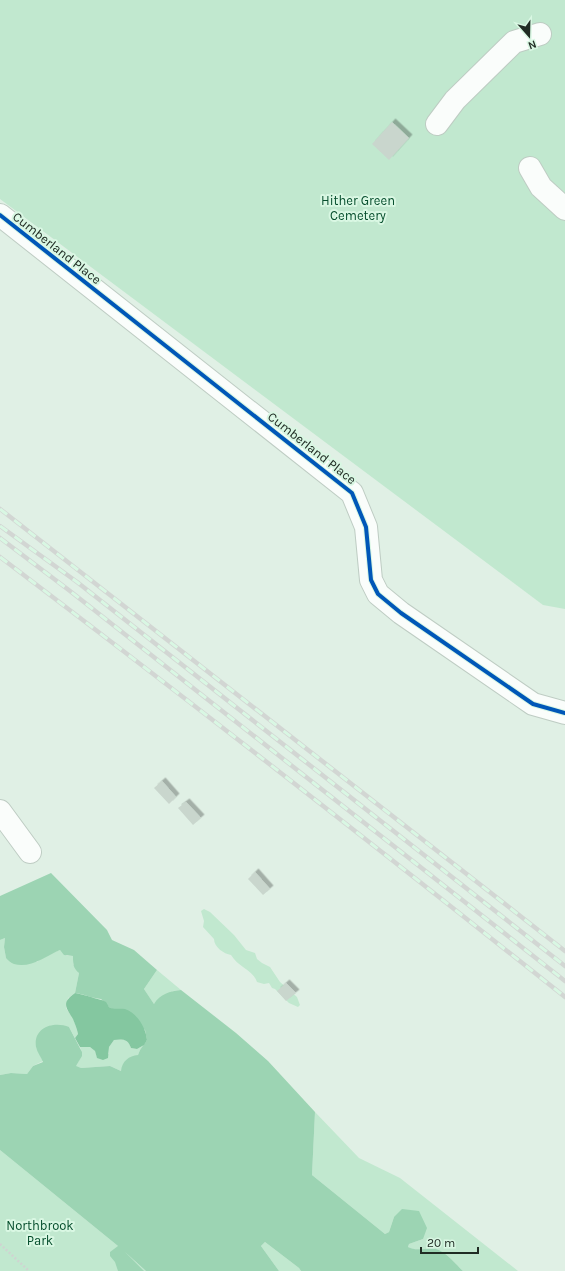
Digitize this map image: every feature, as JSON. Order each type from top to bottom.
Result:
[{"type":"street","points":[[437,124],[455,100],[514,42],[540,34]]},
{"type":"street","points":[[530,168],[541,187],[565,209]]},
{"type":"street","name":"Cumberland Place","points":[[0,216],[352,493],[366,527],[370,580],[378,594],[401,613],[533,704],[565,713]]},
{"type":"street","points":[[0,811],[30,852]]},
{"type":"path","points":[[0,1244],[29,1271]]},
{"type":"green space","name":"Hither Green Cemetery","points":[[0,0],[565,0],[565,609],[543,605],[0,199]]},
{"type":"green space","points":[[204,909],[210,912],[234,935],[246,950],[255,953],[257,959],[270,967],[280,982],[297,997],[300,1005],[298,1007],[289,1003],[275,989],[272,988],[269,983],[264,984],[257,982],[252,974],[237,963],[231,955],[223,952],[216,945],[214,939],[203,927],[204,921],[201,911]]},
{"type":"green space","points":[[5,938],[4,947],[6,958],[37,962],[46,955],[60,950],[67,956],[73,956],[73,964],[79,973],[75,993],[68,998],[66,1008],[74,1020],[78,1034],[75,1038],[69,1027],[36,1047],[43,1061],[33,1066],[27,1074],[11,1073],[0,1075],[0,940]]},
{"type":"green space","points":[[157,970],[181,990],[173,991],[154,1004],[144,989]]},
{"type":"green space","points":[[123,1039],[129,1043],[131,1048],[137,1049],[144,1045],[138,1055],[121,1071],[110,1066],[75,1067],[81,1055],[80,1047],[90,1047],[95,1051],[97,1057],[109,1054],[109,1047],[114,1040]]},
{"type":"green space","points":[[315,1112],[359,1158],[400,1178],[518,1271],[463,1271],[451,1258],[439,1250],[418,1250],[408,1247],[409,1244],[423,1239],[394,1217],[389,1232],[385,1234],[312,1175]]},
{"type":"green space","name":"Northbrook Park","points":[[0,1150],[118,1246],[146,1271],[0,1271]]},
{"type":"green space","points":[[265,1242],[301,1271],[279,1271],[261,1246]]},
{"type":"shaded area","points":[[51,873],[107,930],[112,940],[134,950],[157,970],[144,989],[154,1004],[159,998],[166,994],[181,990],[236,1033],[268,1061],[315,1112],[312,1175],[385,1234],[389,1232],[394,1217],[402,1209],[419,1211],[427,1228],[423,1239],[409,1244],[408,1247],[415,1249],[439,1250],[451,1258],[463,1271],[301,1271],[265,1242],[261,1246],[279,1271],[146,1271],[125,1252],[144,1271],[118,1271],[115,1262],[110,1256],[110,1252],[118,1246],[0,1150],[0,1075],[11,1073],[27,1074],[33,1066],[43,1062],[36,1047],[36,1040],[41,1030],[51,1025],[63,1025],[69,1027],[82,1052],[82,1056],[76,1066],[81,1068],[110,1066],[121,1071],[124,1062],[129,1058],[138,1055],[147,1040],[145,1030],[109,1007],[101,999],[75,993],[79,973],[74,966],[73,956],[64,955],[60,950],[26,965],[13,964],[6,958],[4,947],[5,938],[0,940],[0,896]]},
{"type":"shaded area","points":[[75,993],[102,1000],[111,1008],[125,1009],[137,1017],[143,1026],[146,1035],[147,1040],[144,1045],[137,1049],[131,1048],[125,1040],[114,1040],[109,1047],[108,1058],[103,1060],[97,1058],[95,1051],[90,1047],[80,1047],[75,1038],[78,1034],[77,1028],[66,1005],[66,1002]]},
{"type":"building","points":[[392,122],[409,138],[389,160],[372,144]]},
{"type":"building","points":[[162,781],[176,797],[169,804],[154,788]]},
{"type":"building","points":[[186,802],[201,818],[193,825],[178,808]]},
{"type":"building","points":[[255,872],[270,889],[263,895],[248,879]]},
{"type":"building","points":[[286,983],[296,993],[286,1001],[277,991]]},
{"type":"railway","points":[[0,509],[565,951]]},
{"type":"railway","points":[[0,526],[77,582],[565,966]]},
{"type":"railway","points":[[0,538],[70,591],[565,981]]},
{"type":"railway","points":[[0,557],[284,775],[565,997]]},
{"type":"cycle path","points":[[0,215],[352,493],[366,527],[371,580],[378,594],[401,613],[533,704],[565,713]]}]
